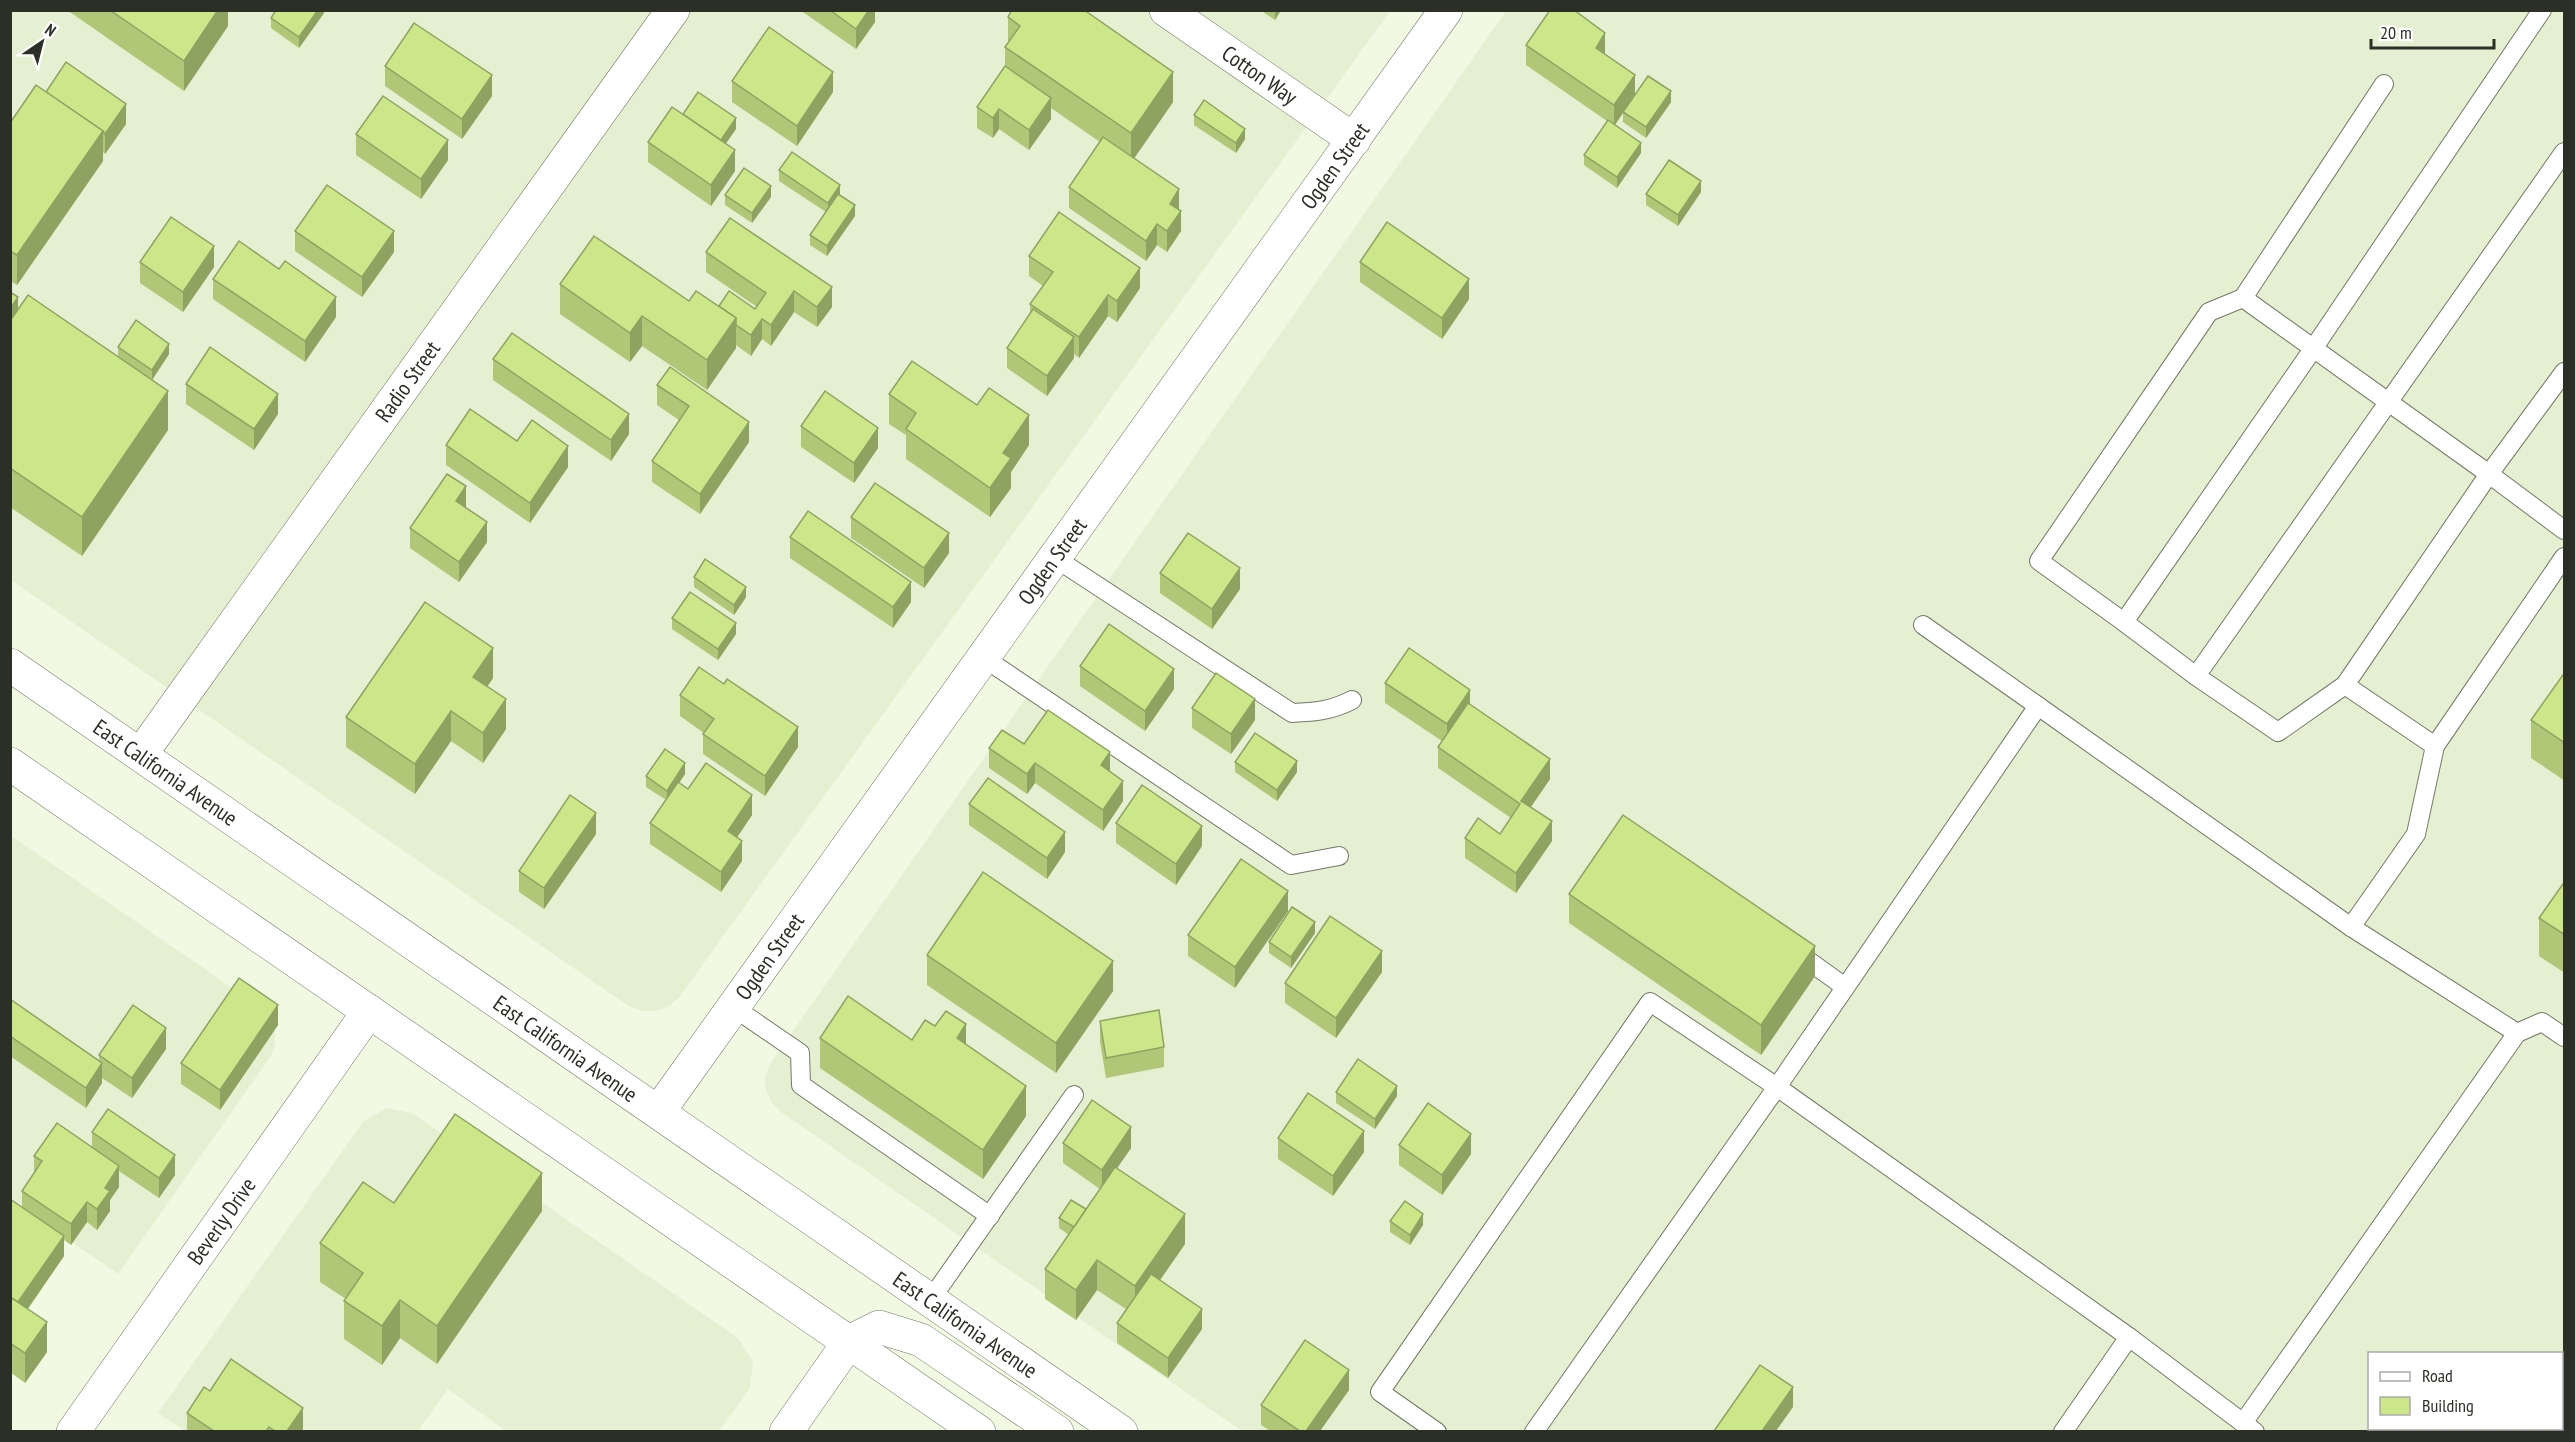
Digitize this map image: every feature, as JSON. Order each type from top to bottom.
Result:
[{"type":"street","name":"Radio Street","points":[[141,754],[673,10]]},
{"type":"street","name":"Cotton Way","points":[[1166,10],[1354,140]]},
{"type":"street","name":"Ogden Street","points":[[659,1111],[1446,10]]},
{"type":"street","name":"East California Avenue","points":[[10,665],[1121,1431]]},
{"type":"street","points":[[10,764],[979,1431]]},
{"type":"street","name":"Beverly Drive","points":[[73,1431],[369,1011]]},
{"type":"street","points":[[786,1431],[849,1342],[879,1327],[921,1340],[1057,1431]]},
{"type":"lane","points":[[2124,622],[2313,349],[2542,10]]},
{"type":"lane","points":[[2384,84],[2243,298],[2209,312],[2039,561],[2196,676],[2278,732],[2345,685],[2489,474],[2565,372]]},
{"type":"lane","points":[[2196,676],[2565,152]]},
{"type":"lane","points":[[2243,298],[2565,530]]},
{"type":"lane","points":[[2351,927],[2416,834],[2435,746],[2565,556]]},
{"type":"lane","points":[[1055,558],[1292,713],[1319,712],[1336,708],[1352,700]]},
{"type":"lane","points":[[1923,625],[2351,927],[2517,1033]]},
{"type":"lane","points":[[984,658],[1250,839],[1292,865],[1339,856]]},
{"type":"lane","points":[[2345,685],[2435,746]]},
{"type":"lane","points":[[1534,1431],[1777,1087],[2038,706]]},
{"type":"lane","points":[[1782,942],[1845,987]]},
{"type":"lane","points":[[1437,1431],[1380,1392],[1650,1002],[1777,1087],[2129,1337],[2249,1427],[2517,1033],[2542,1022],[2565,1037]]},
{"type":"lane","points":[[733,1007],[800,1053],[801,1085],[990,1215]]},
{"type":"lane","points":[[931,1299],[1074,1095]]},
{"type":"lane","points":[[2063,1431],[2129,1337]]},
{"type":"shaded area","points":[[11,11],[1390,11],[680,996],[670,1006],[657,1011],[643,1011],[630,1007],[11,580]]},
{"type":"shaded area","points":[[1506,11],[2564,11],[2564,1431],[1242,1431],[781,1112],[771,1102],[766,1090],[765,1077],[770,1064]]},
{"type":"shaded area","points":[[10,835],[260,1007],[275,1030],[275,1043],[271,1056],[118,1274],[11,1200]]},
{"type":"shaded area","points":[[386,1108],[412,1113],[738,1338],[753,1361],[750,1388],[719,1431],[506,1431],[448,1389],[418,1431],[185,1431],[158,1413],[363,1122]]},
{"type":"building","points":[[110,10],[218,10],[184,61]]},
{"type":"building","points":[[276,10],[318,10],[299,37],[271,18]]},
{"type":"building","points":[[830,10],[869,10],[856,29]]},
{"type":"building","points":[[1012,10],[1084,10],[1173,72],[1131,133],[1005,47],[1020,26],[1008,17]]},
{"type":"building","points":[[1550,10],[1574,10],[1605,33],[1596,48],[1635,75],[1614,105],[1526,45]]},
{"type":"building","points":[[414,23],[492,75],[462,119],[385,66]]},
{"type":"building","points":[[769,27],[833,72],[797,126],[732,81]]},
{"type":"building","points":[[66,62],[126,104],[105,134],[46,92]]},
{"type":"building","points":[[1005,66],[1051,98],[1029,130],[999,109],[993,118],[977,107]]},
{"type":"building","points":[[1648,76],[1671,91],[1646,127],[1623,112]]},
{"type":"building","points":[[36,85],[103,131],[17,255],[10,251],[10,123]]},
{"type":"building","points":[[698,92],[736,118],[721,140],[683,114]]},
{"type":"building","points":[[383,96],[448,140],[421,179],[356,134]]},
{"type":"building","points":[[1204,100],[1245,129],[1236,143],[1194,115]]},
{"type":"building","points":[[672,107],[735,150],[711,185],[648,142]]},
{"type":"building","points":[[1608,120],[1641,143],[1617,177],[1584,155]]},
{"type":"building","points":[[1103,137],[1179,189],[1170,204],[1181,211],[1167,231],[1157,224],[1146,241],[1069,187]]},
{"type":"building","points":[[792,152],[840,185],[828,203],[779,170]]},
{"type":"building","points":[[1669,160],[1701,181],[1678,215],[1646,194]]},
{"type":"building","points":[[744,168],[771,186],[752,213],[725,195]]},
{"type":"building","points":[[327,185],[394,231],[362,277],[295,231]]},
{"type":"building","points":[[838,194],[855,205],[827,246],[810,235]]},
{"type":"building","points":[[1059,212],[1140,268],[1117,301],[1108,295],[1079,337],[1030,304],[1053,272],[1029,256]]},
{"type":"building","points":[[171,217],[214,246],[183,292],[140,262]]},
{"type":"building","points":[[730,218],[832,287],[817,307],[794,291],[771,325],[762,319],[751,335],[736,325],[736,318],[719,306],[729,291],[755,309],[766,293],[706,252]]},
{"type":"building","points":[[1387,222],[1469,279],[1442,318],[1360,262]]},
{"type":"building","points":[[594,236],[689,301],[696,291],[736,318],[707,360],[642,316],[630,333],[560,284]]},
{"type":"building","points":[[239,241],[279,269],[285,261],[336,297],[305,341],[213,279]]},
{"type":"building","points":[[10,292],[18,297],[10,309]]},
{"type":"building","points":[[28,295],[168,391],[82,517],[10,468],[10,321]]},
{"type":"building","points":[[1033,309],[1074,337],[1047,376],[1007,348]]},
{"type":"building","points":[[136,320],[169,344],[152,370],[118,347]]},
{"type":"building","points":[[512,333],[629,414],[611,440],[493,359]]},
{"type":"building","points":[[210,347],[278,394],[254,429],[186,384]]},
{"type":"building","points":[[912,361],[977,405],[989,388],[1029,415],[1003,453],[1011,458],[990,488],[906,429],[916,413],[889,394]]},
{"type":"building","points":[[670,367],[749,422],[700,494],[652,461],[689,406],[657,385]]},
{"type":"building","points":[[825,391],[878,428],[854,463],[801,426]]},
{"type":"building","points":[[470,409],[517,441],[532,420],[568,446],[530,503],[446,445]]},
{"type":"building","points":[[447,474],[466,486],[456,501],[487,522],[459,562],[410,528]]},
{"type":"building","points":[[875,483],[949,533],[924,568],[851,517]]},
{"type":"building","points":[[808,511],[911,582],[893,607],[790,537]]},
{"type":"building","points":[[1188,533],[1240,568],[1212,609],[1160,573]]},
{"type":"building","points":[[705,559],[746,587],[734,605],[694,577]]},
{"type":"building","points":[[690,592],[736,623],[718,649],[672,618]]},
{"type":"building","points":[[425,602],[493,648],[473,677],[506,699],[483,733],[451,711],[415,764],[346,717]]},
{"type":"building","points":[[1109,624],[1174,669],[1145,711],[1080,666]]},
{"type":"building","points":[[1409,648],[1470,690],[1447,724],[1385,683]]},
{"type":"building","points":[[699,667],[724,684],[727,679],[798,727],[765,776],[703,734],[714,719],[680,695]]},
{"type":"building","points":[[2565,672],[2565,743],[2531,720]]},
{"type":"building","points":[[1216,673],[1255,699],[1231,734],[1192,708]]},
{"type":"building","points":[[1468,703],[1550,759],[1521,801],[1552,821],[1516,873],[1465,838],[1478,818],[1500,834],[1520,804],[1438,747]]},
{"type":"building","points":[[1048,710],[1110,752],[1101,765],[1123,781],[1103,810],[1035,763],[1027,774],[989,748],[1002,730],[1024,744]]},
{"type":"building","points":[[1255,733],[1297,761],[1277,790],[1235,762]]},
{"type":"building","points":[[665,749],[685,763],[667,791],[646,776]]},
{"type":"building","points":[[706,763],[752,795],[728,831],[742,841],[721,872],[650,823],[678,782],[688,789]]},
{"type":"building","points":[[988,778],[1065,832],[1047,858],[969,804]]},
{"type":"building","points":[[1142,785],[1202,826],[1176,864],[1116,823]]},
{"type":"building","points":[[570,795],[596,813],[544,888],[519,871]]},
{"type":"building","points":[[1623,815],[1815,946],[1761,1025],[1569,894]]},
{"type":"building","points":[[1241,859],[1288,891],[1235,967],[1188,935]]},
{"type":"building","points":[[983,872],[1113,961],[1056,1043],[927,955]]},
{"type":"building","points":[[2565,881],[2565,935],[2539,918]]},
{"type":"building","points":[[1292,907],[1315,922],[1291,957],[1269,942]]},
{"type":"building","points":[[1330,916],[1382,951],[1336,1018],[1285,983]]},
{"type":"building","points":[[239,978],[278,1005],[220,1090],[181,1063]]},
{"type":"building","points":[[848,996],[912,1040],[925,1020],[935,1026],[946,1011],[966,1024],[957,1038],[1026,1086],[983,1150],[820,1038]]},
{"type":"building","points":[[10,999],[102,1063],[86,1088],[10,1036]]},
{"type":"building","points":[[133,1005],[166,1028],[132,1078],[99,1055]]},
{"type":"building","points":[[1159,1010],[1164,1047],[1106,1058],[1100,1021]]},
{"type":"building","points":[[1358,1059],[1397,1086],[1375,1119],[1336,1092]]},
{"type":"building","points":[[1308,1093],[1364,1131],[1333,1176],[1278,1138]]},
{"type":"building","points":[[1092,1100],[1131,1127],[1102,1170],[1063,1143]]},
{"type":"building","points":[[1428,1103],[1471,1134],[1442,1175],[1399,1145]]},
{"type":"building","points":[[108,1109],[175,1155],[159,1178],[92,1132]]},
{"type":"building","points":[[455,1114],[542,1173],[437,1326],[400,1300],[382,1326],[344,1301],[363,1273],[320,1243],[363,1182],[394,1203]]},
{"type":"building","points":[[57,1123],[119,1166],[105,1188],[110,1191],[97,1209],[87,1202],[71,1224],[22,1191],[42,1161],[34,1156]]},
{"type":"building","points":[[1115,1167],[1185,1214],[1135,1286],[1097,1260],[1076,1290],[1045,1269]]},
{"type":"building","points":[[10,1199],[64,1236],[18,1302],[10,1297]]},
{"type":"building","points":[[1071,1200],[1086,1209],[1074,1227],[1059,1218]]},
{"type":"building","points":[[1405,1201],[1423,1214],[1410,1235],[1390,1221]]},
{"type":"building","points":[[1151,1274],[1202,1309],[1168,1358],[1117,1323]]},
{"type":"building","points":[[10,1297],[47,1322],[25,1353],[10,1343]]},
{"type":"building","points":[[1305,1340],[1349,1370],[1306,1431],[1300,1431],[1261,1405]]},
{"type":"building","points":[[231,1359],[303,1408],[287,1431],[275,1431],[269,1427],[266,1431],[214,1431],[187,1413],[204,1387],[210,1391]]},
{"type":"building","points":[[1760,1365],[1793,1387],[1762,1431],[1714,1431]]}]
